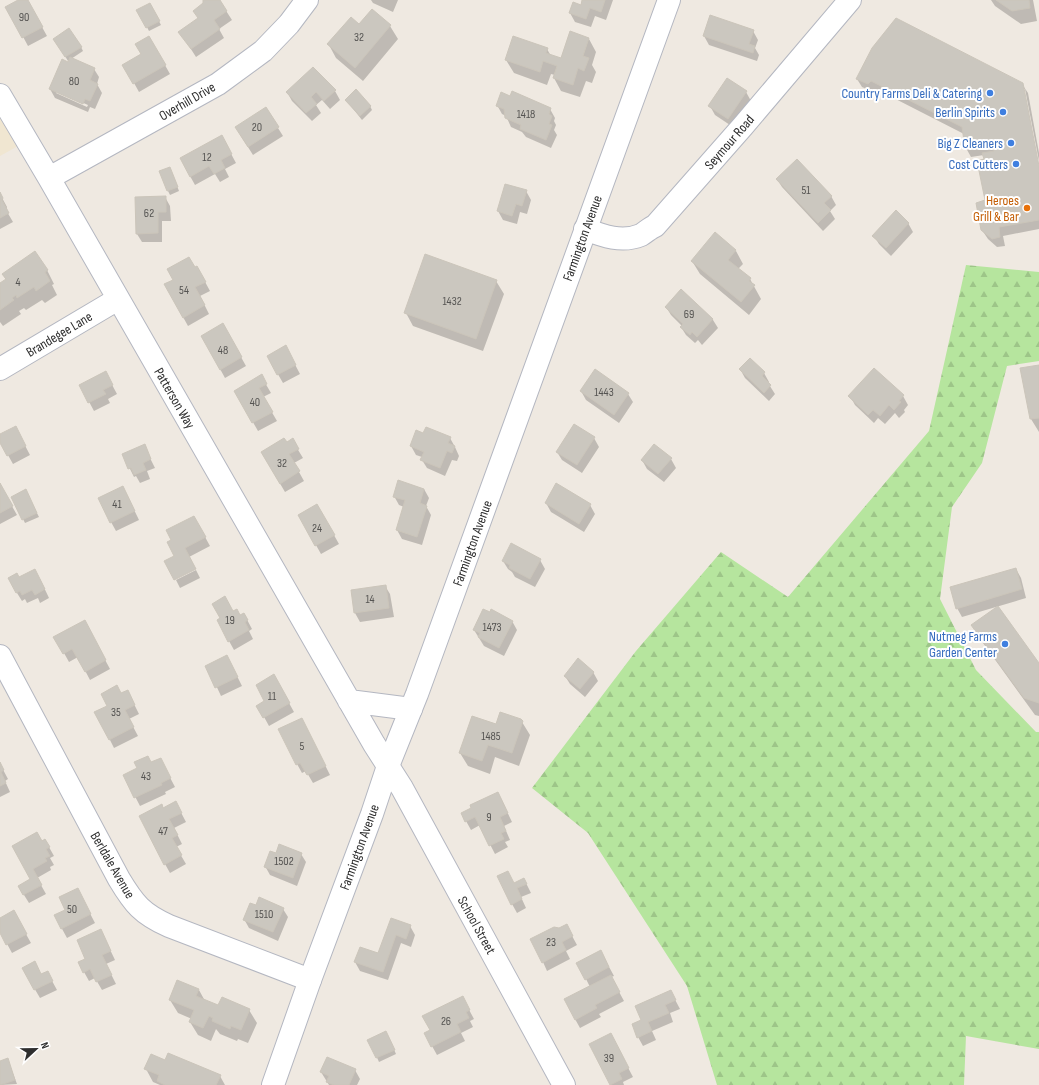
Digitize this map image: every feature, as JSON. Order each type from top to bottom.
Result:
[{"type":"street","name":"Overhill Drive","points":[[49,178],[218,84],[263,51],[289,24],[307,0]]},
{"type":"street","name":"Farmington Avenue","points":[[273,1085],[310,980],[372,814],[388,766],[411,709],[669,0]]},
{"type":"street","name":"Seymour Road","points":[[585,229],[605,236],[624,239],[641,235],[655,226],[850,0]]},
{"type":"street","name":"Patterson Way","points":[[0,95],[388,766]]},
{"type":"street","name":"Brandegee Lane","points":[[0,369],[118,299]]},
{"type":"street","name":"Berldale Avenue","points":[[0,656],[119,879],[140,909],[154,919],[169,926],[310,980]]},
{"type":"street","points":[[350,701],[411,709]]},
{"type":"street","name":"School Street","points":[[388,766],[402,788],[564,1085]]},
{"type":"shaded area","points":[[0,94],[27,141],[0,156]]},
{"type":"green space","points":[[966,265],[1039,272],[1039,361],[1007,366],[982,463],[952,507],[940,599],[976,670],[1036,732],[1039,732],[1039,1049],[966,1036],[964,1085],[717,1085],[687,986],[588,833],[532,788],[636,651],[721,552],[788,597],[929,431]]},
{"type":"building","points":[[18,0],[28,0],[43,27],[22,38],[5,7]]},
{"type":"building","points":[[203,0],[220,0],[227,11],[214,20],[220,29],[191,49],[178,32],[198,18],[193,11],[203,3]]},
{"type":"building","points":[[582,0],[605,0],[601,12],[590,8],[586,19],[569,13],[573,2],[581,5]]},
{"type":"building","points":[[996,0],[1029,0],[1030,8],[1012,11]]},
{"type":"building","points":[[150,3],[160,21],[146,28],[136,10]]},
{"type":"building","points":[[372,9],[391,25],[355,68],[327,44],[351,17],[359,24]]},
{"type":"building","points":[[710,15],[754,30],[749,44],[755,46],[753,53],[703,36]]},
{"type":"building","points":[[896,18],[1023,83],[1039,166],[1039,220],[999,227],[1000,237],[992,239],[981,230],[976,203],[985,200],[977,161],[984,159],[982,153],[994,151],[993,145],[965,148],[962,127],[871,81],[868,84],[856,79],[872,48]]},
{"type":"building","points":[[69,28],[82,47],[65,57],[53,39]]},
{"type":"building","points":[[570,31],[589,38],[583,56],[589,58],[584,71],[578,68],[573,85],[553,78],[557,66],[543,61],[540,72],[505,60],[513,36],[548,48],[546,53],[561,58]]},
{"type":"building","points":[[149,36],[166,65],[133,84],[122,65],[141,54],[135,44]]},
{"type":"building","points":[[70,57],[95,68],[90,80],[98,84],[90,101],[85,99],[83,104],[49,89],[62,59],[68,62]]},
{"type":"building","points":[[313,67],[336,90],[324,101],[316,92],[311,97],[317,104],[306,113],[286,92]]},
{"type":"building","points":[[727,78],[747,91],[728,119],[708,106]]},
{"type":"building","points":[[356,89],[371,106],[360,116],[345,100]]},
{"type":"building","points":[[512,91],[551,108],[549,114],[552,116],[549,124],[552,125],[546,140],[520,129],[521,125],[505,118],[504,109],[496,106],[501,92],[510,96]]},
{"type":"building","points":[[266,107],[279,127],[248,147],[235,127]]},
{"type":"building","points":[[222,135],[232,154],[221,160],[225,168],[214,174],[209,166],[190,177],[180,158]]},
{"type":"building","points":[[797,159],[832,196],[824,203],[831,210],[818,223],[776,179]]},
{"type":"building","points":[[170,167],[178,187],[167,191],[159,171]]},
{"type":"building","points":[[505,184],[527,190],[522,206],[516,204],[512,216],[497,211]]},
{"type":"building","points":[[0,192],[3,198],[2,200],[9,213],[0,218]]},
{"type":"building","points":[[166,196],[166,212],[158,212],[158,233],[136,234],[135,197]]},
{"type":"building","points":[[896,210],[909,223],[886,248],[872,236]]},
{"type":"building","points":[[715,232],[736,250],[728,260],[751,278],[749,281],[755,285],[741,302],[691,261]]},
{"type":"building","points":[[35,251],[48,270],[45,272],[50,281],[36,291],[34,287],[17,298],[16,295],[12,298],[14,300],[0,310],[0,283],[6,279],[2,274]]},
{"type":"building","points":[[425,254],[497,280],[476,339],[404,313]]},
{"type":"building","points":[[189,257],[195,267],[197,266],[206,282],[195,287],[205,305],[183,318],[164,284],[173,280],[167,269]]},
{"type":"building","points":[[681,289],[713,319],[697,337],[692,332],[690,335],[680,327],[683,324],[665,307]]},
{"type":"building","points":[[223,323],[242,357],[220,370],[201,336]]},
{"type":"building","points":[[286,345],[296,365],[277,375],[267,356]]},
{"type":"building","points":[[750,358],[765,372],[762,376],[771,385],[764,393],[739,369]]},
{"type":"building","points":[[1039,365],[1039,418],[1030,419],[1020,368]]},
{"type":"building","points":[[874,368],[904,395],[899,401],[901,402],[894,410],[889,405],[880,416],[873,410],[868,415],[848,396]]},
{"type":"building","points":[[595,369],[629,393],[614,415],[580,391]]},
{"type":"building","points":[[106,371],[113,385],[103,390],[106,394],[88,403],[79,385]]},
{"type":"building","points":[[262,374],[267,384],[259,388],[273,412],[252,423],[234,391]]},
{"type":"building","points":[[574,424],[595,437],[577,465],[556,452]]},
{"type":"building","points":[[16,426],[26,446],[7,456],[0,443],[0,434]]},
{"type":"building","points":[[426,427],[451,437],[448,443],[455,446],[452,453],[447,451],[440,468],[420,460],[424,452],[410,446],[416,430],[423,433]]},
{"type":"building","points":[[284,438],[287,442],[293,438],[299,449],[289,454],[300,471],[280,484],[261,452]]},
{"type":"building","points":[[145,444],[151,459],[143,463],[146,470],[134,475],[131,468],[128,469],[122,454]]},
{"type":"building","points":[[654,444],[672,458],[658,474],[641,460]]},
{"type":"building","points":[[398,480],[424,489],[420,503],[427,506],[417,537],[396,530],[405,500],[393,497]]},
{"type":"building","points":[[0,483],[13,506],[0,513]]},
{"type":"building","points":[[556,483],[591,504],[579,524],[545,503]]},
{"type":"building","points":[[123,486],[135,511],[110,523],[98,498]]},
{"type":"building","points":[[26,489],[37,513],[22,520],[11,497]]},
{"type":"building","points":[[317,504],[335,535],[315,546],[298,515]]},
{"type":"building","points":[[194,516],[206,537],[185,548],[196,569],[174,580],[164,561],[174,556],[167,542],[171,540],[166,530]]},
{"type":"building","points":[[511,543],[541,559],[530,579],[509,568],[510,565],[502,561]]},
{"type":"building","points":[[1016,568],[1022,589],[956,609],[950,587]]},
{"type":"building","points":[[35,569],[45,589],[35,595],[32,590],[22,595],[20,591],[16,593],[8,578],[17,573],[19,577]]},
{"type":"building","points":[[386,585],[389,608],[354,613],[351,590]]},
{"type":"building","points":[[225,596],[233,611],[237,609],[240,615],[244,613],[248,620],[245,622],[249,630],[228,642],[217,620],[220,618],[212,604]]},
{"type":"building","name":"Nutmeg Farms Garden Center","points":[[998,606],[1039,663],[1039,703],[1024,698],[971,625]]},
{"type":"building","points":[[483,609],[490,612],[491,609],[513,621],[499,648],[478,637],[480,633],[473,630]]},
{"type":"building","points":[[85,620],[106,660],[85,672],[72,649],[63,654],[53,637]]},
{"type":"building","points":[[227,655],[238,677],[215,688],[205,666]]},
{"type":"building","points":[[578,658],[594,672],[580,689],[564,676]]},
{"type":"building","points":[[274,674],[290,703],[263,718],[256,706],[264,701],[256,685]]},
{"type":"building","points":[[117,685],[121,693],[128,690],[135,705],[125,710],[134,727],[109,740],[94,712],[107,706],[101,694]]},
{"type":"building","points":[[500,712],[523,721],[512,753],[488,745],[482,761],[459,753],[472,716],[496,724]]},
{"type":"building","points":[[302,718],[326,766],[307,775],[300,763],[296,765],[278,729]]},
{"type":"building","points":[[148,756],[151,762],[161,758],[171,778],[161,783],[162,785],[134,798],[123,775],[137,768],[134,762]]},
{"type":"building","points":[[0,762],[4,770],[1,772],[6,783],[0,786]]},
{"type":"building","points":[[498,792],[508,813],[500,817],[506,831],[501,833],[504,839],[489,846],[475,817],[465,822],[461,813],[471,808],[470,805]]},
{"type":"building","points":[[176,801],[182,813],[169,819],[178,835],[172,838],[182,855],[164,865],[139,816],[162,804],[163,808]]},
{"type":"building","points":[[37,832],[42,841],[45,839],[50,847],[46,849],[50,856],[45,858],[47,861],[33,869],[42,885],[23,895],[18,886],[30,879],[12,846]]},
{"type":"building","points":[[279,844],[302,853],[293,878],[264,867],[270,851],[276,853]]},
{"type":"building","points":[[508,871],[514,883],[524,878],[527,884],[517,888],[522,899],[511,905],[497,876]]},
{"type":"building","points":[[78,888],[91,914],[61,929],[54,915],[65,910],[59,897]]},
{"type":"building","points":[[259,897],[284,908],[273,932],[243,920],[250,903],[256,905]]},
{"type":"building","points":[[14,910],[27,934],[6,945],[0,933],[0,918]]},
{"type":"building","points":[[391,918],[411,925],[406,939],[396,935],[383,972],[354,962],[360,947],[378,953]]},
{"type":"building","points":[[567,924],[573,936],[562,942],[566,950],[542,963],[530,939],[554,927],[559,928]]},
{"type":"building","points":[[101,929],[111,951],[102,955],[112,975],[96,982],[90,969],[83,973],[78,962],[85,959],[77,940]]},
{"type":"building","points":[[601,950],[609,967],[585,980],[576,963]]},
{"type":"building","points":[[35,961],[41,974],[48,971],[53,981],[34,990],[22,968]]},
{"type":"building","points":[[611,975],[620,992],[595,1005],[597,1008],[575,1020],[564,999]]},
{"type":"building","points":[[177,980],[199,989],[196,996],[218,1005],[222,997],[250,1009],[241,1030],[231,1026],[230,1029],[212,1021],[213,1018],[209,1016],[203,1028],[189,1022],[194,1010],[169,1000]]},
{"type":"building","points":[[671,990],[676,1000],[665,1005],[669,1013],[648,1022],[652,1031],[637,1038],[632,1024],[641,1020],[635,1006]]},
{"type":"building","points":[[463,996],[470,1010],[466,1012],[469,1018],[457,1024],[461,1032],[431,1047],[424,1033],[430,1030],[422,1016]]},
{"type":"building","points":[[386,1031],[395,1050],[376,1058],[367,1040]]},
{"type":"building","points":[[611,1033],[629,1068],[619,1073],[622,1079],[610,1085],[589,1044]]},
{"type":"building","points":[[168,1053],[221,1075],[216,1085],[165,1085],[157,1081],[159,1075],[144,1069],[151,1054],[165,1060]]},
{"type":"building","points":[[327,1057],[356,1069],[349,1085],[334,1085],[326,1082],[329,1076],[320,1072]]},
{"type":"building","points":[[8,1058],[15,1080],[0,1085],[0,1061]]},
{"type":"place","name":"Country Farms Deli & Catering","points":[[990,93]]},
{"type":"place","name":"Berlin Spirits","points":[[1003,112]]},
{"type":"place","name":"Big Z Cleaners","points":[[1011,143]]},
{"type":"place","name":"Cost Cutters","points":[[1016,164]]},
{"type":"place","name":"Heroes Grill & Bar","points":[[1027,208]]},
{"type":"place","name":"Nutmeg Farms Garden Center","points":[[1005,644]]}]
